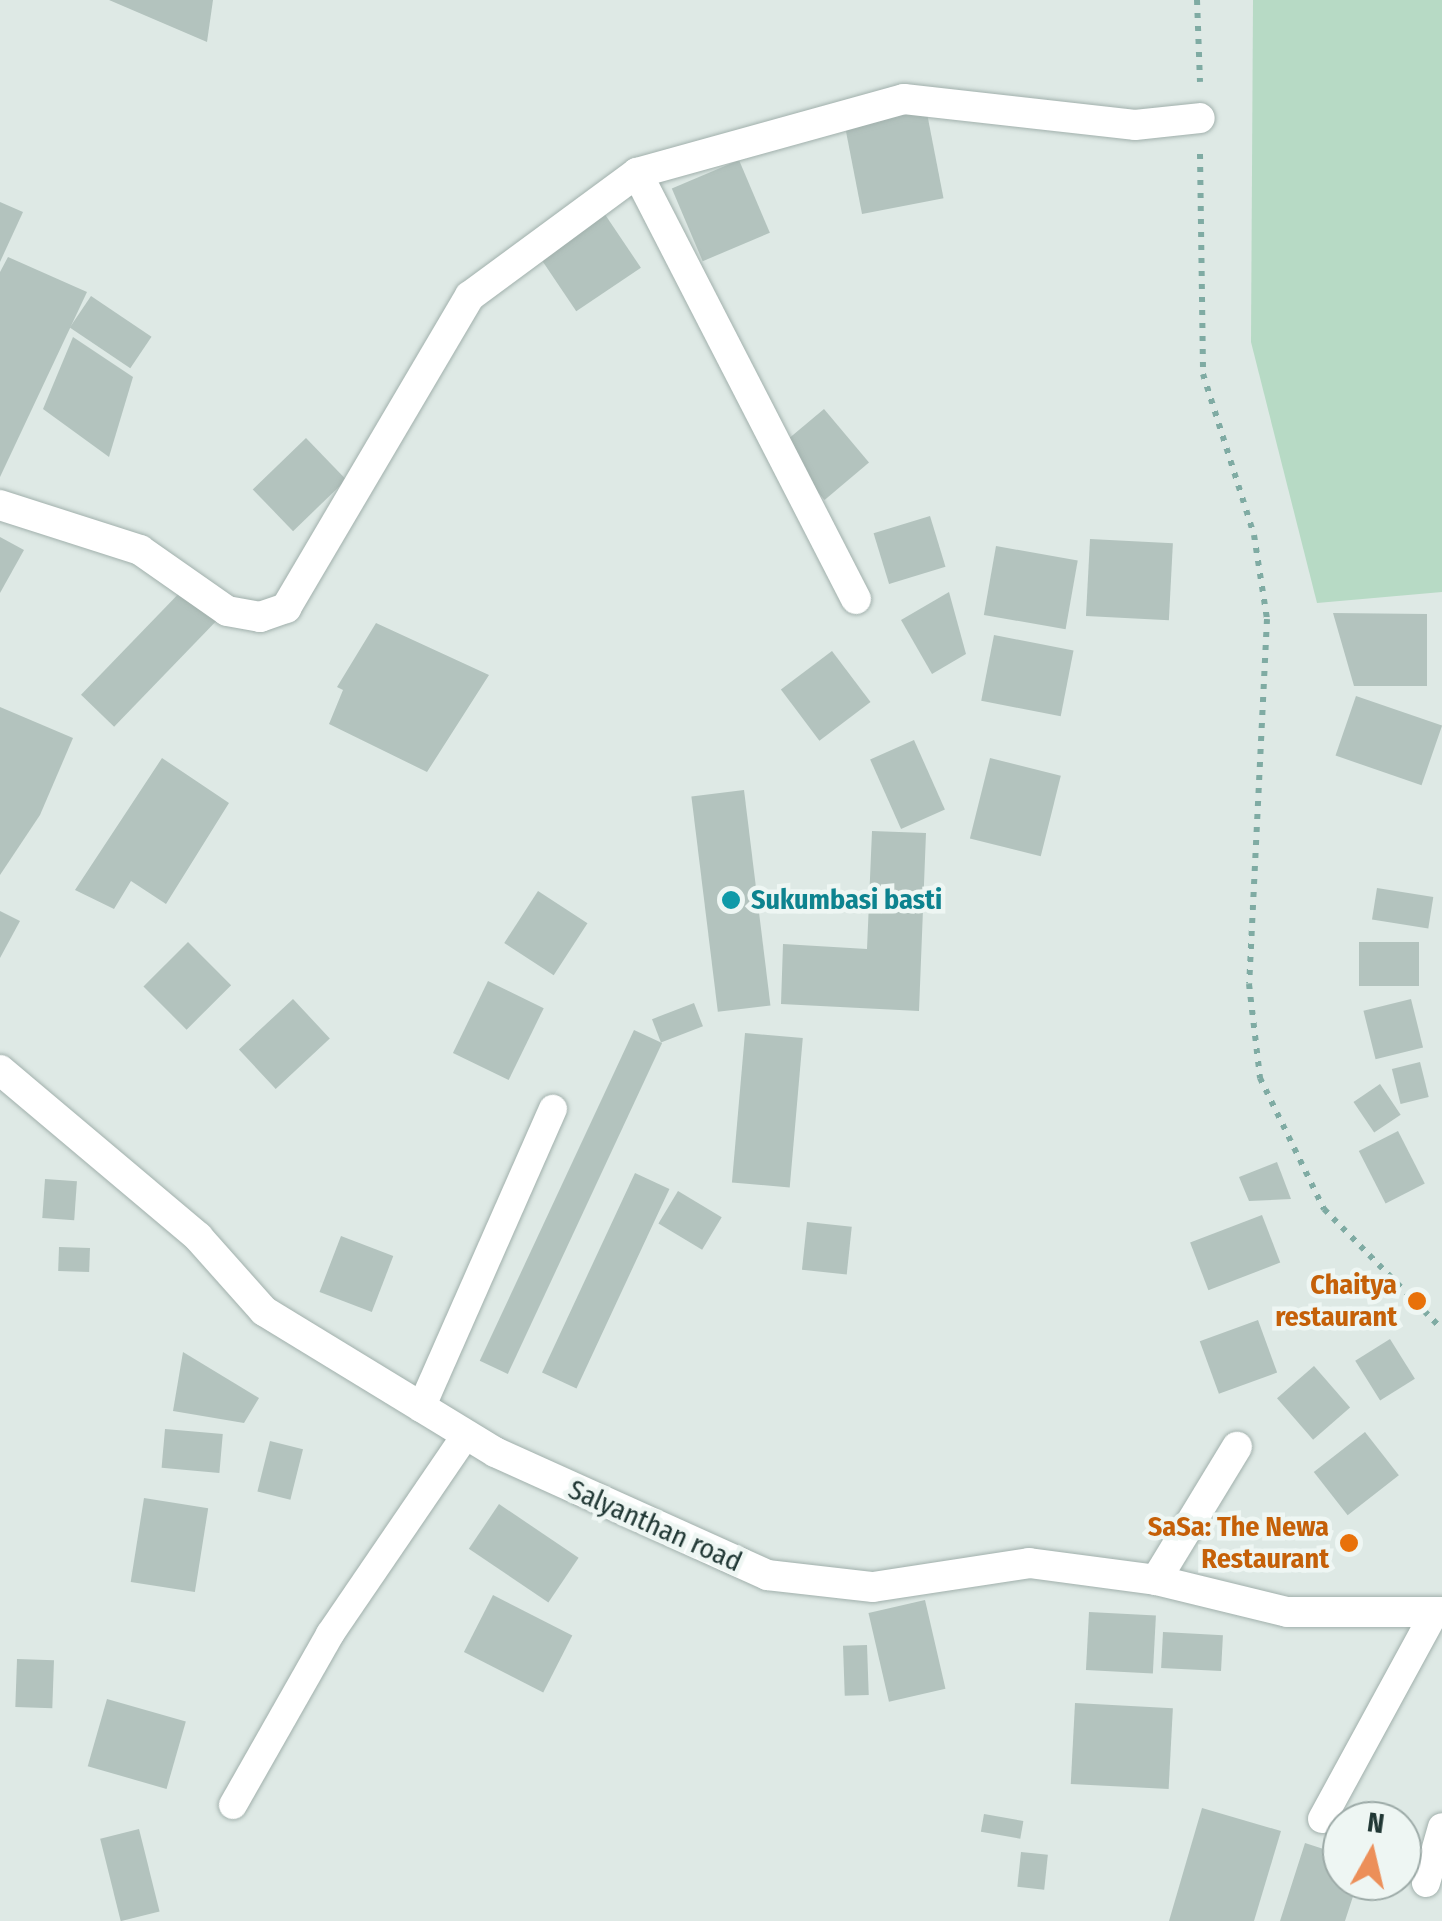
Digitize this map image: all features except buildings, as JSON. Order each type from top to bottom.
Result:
[{"type":"street","points":[[0,505],[140,550],[227,610],[260,617],[286,608],[470,296],[638,173],[904,99],[1135,125],[1200,118]]},
{"type":"street","points":[[638,173],[856,599]]},
{"type":"street","name":"Salyanthan road","points":[[0,1070],[198,1237],[264,1311],[466,1435],[767,1575],[873,1587],[1030,1564],[1156,1580],[1287,1612],[1438,1613]]},
{"type":"street","points":[[1156,1580],[1238,1446]]},
{"type":"lane","points":[[421,1408],[553,1109]]},
{"type":"lane","points":[[234,1805],[330,1634],[466,1435]]},
{"type":"lane","points":[[1332,1801],[1438,1613]]},
{"type":"lane","points":[[1426,1883],[1442,1827]]},
{"type":"path","points":[[1197,0],[1203,374],[1254,535],[1267,619],[1249,984],[1260,1078],[1324,1208],[1442,1329]]},
{"type":"green space","points":[[1253,0],[1442,0],[1442,592],[1317,603],[1251,342]]},
{"type":"place","name":"Sukumbasi basti","points":[[731,900]]},
{"type":"place","name":"Chaitya restaurant","points":[[1417,1301]]},
{"type":"place","name":"SaSa: The Newa Restaurant","points":[[1349,1543]]}]
